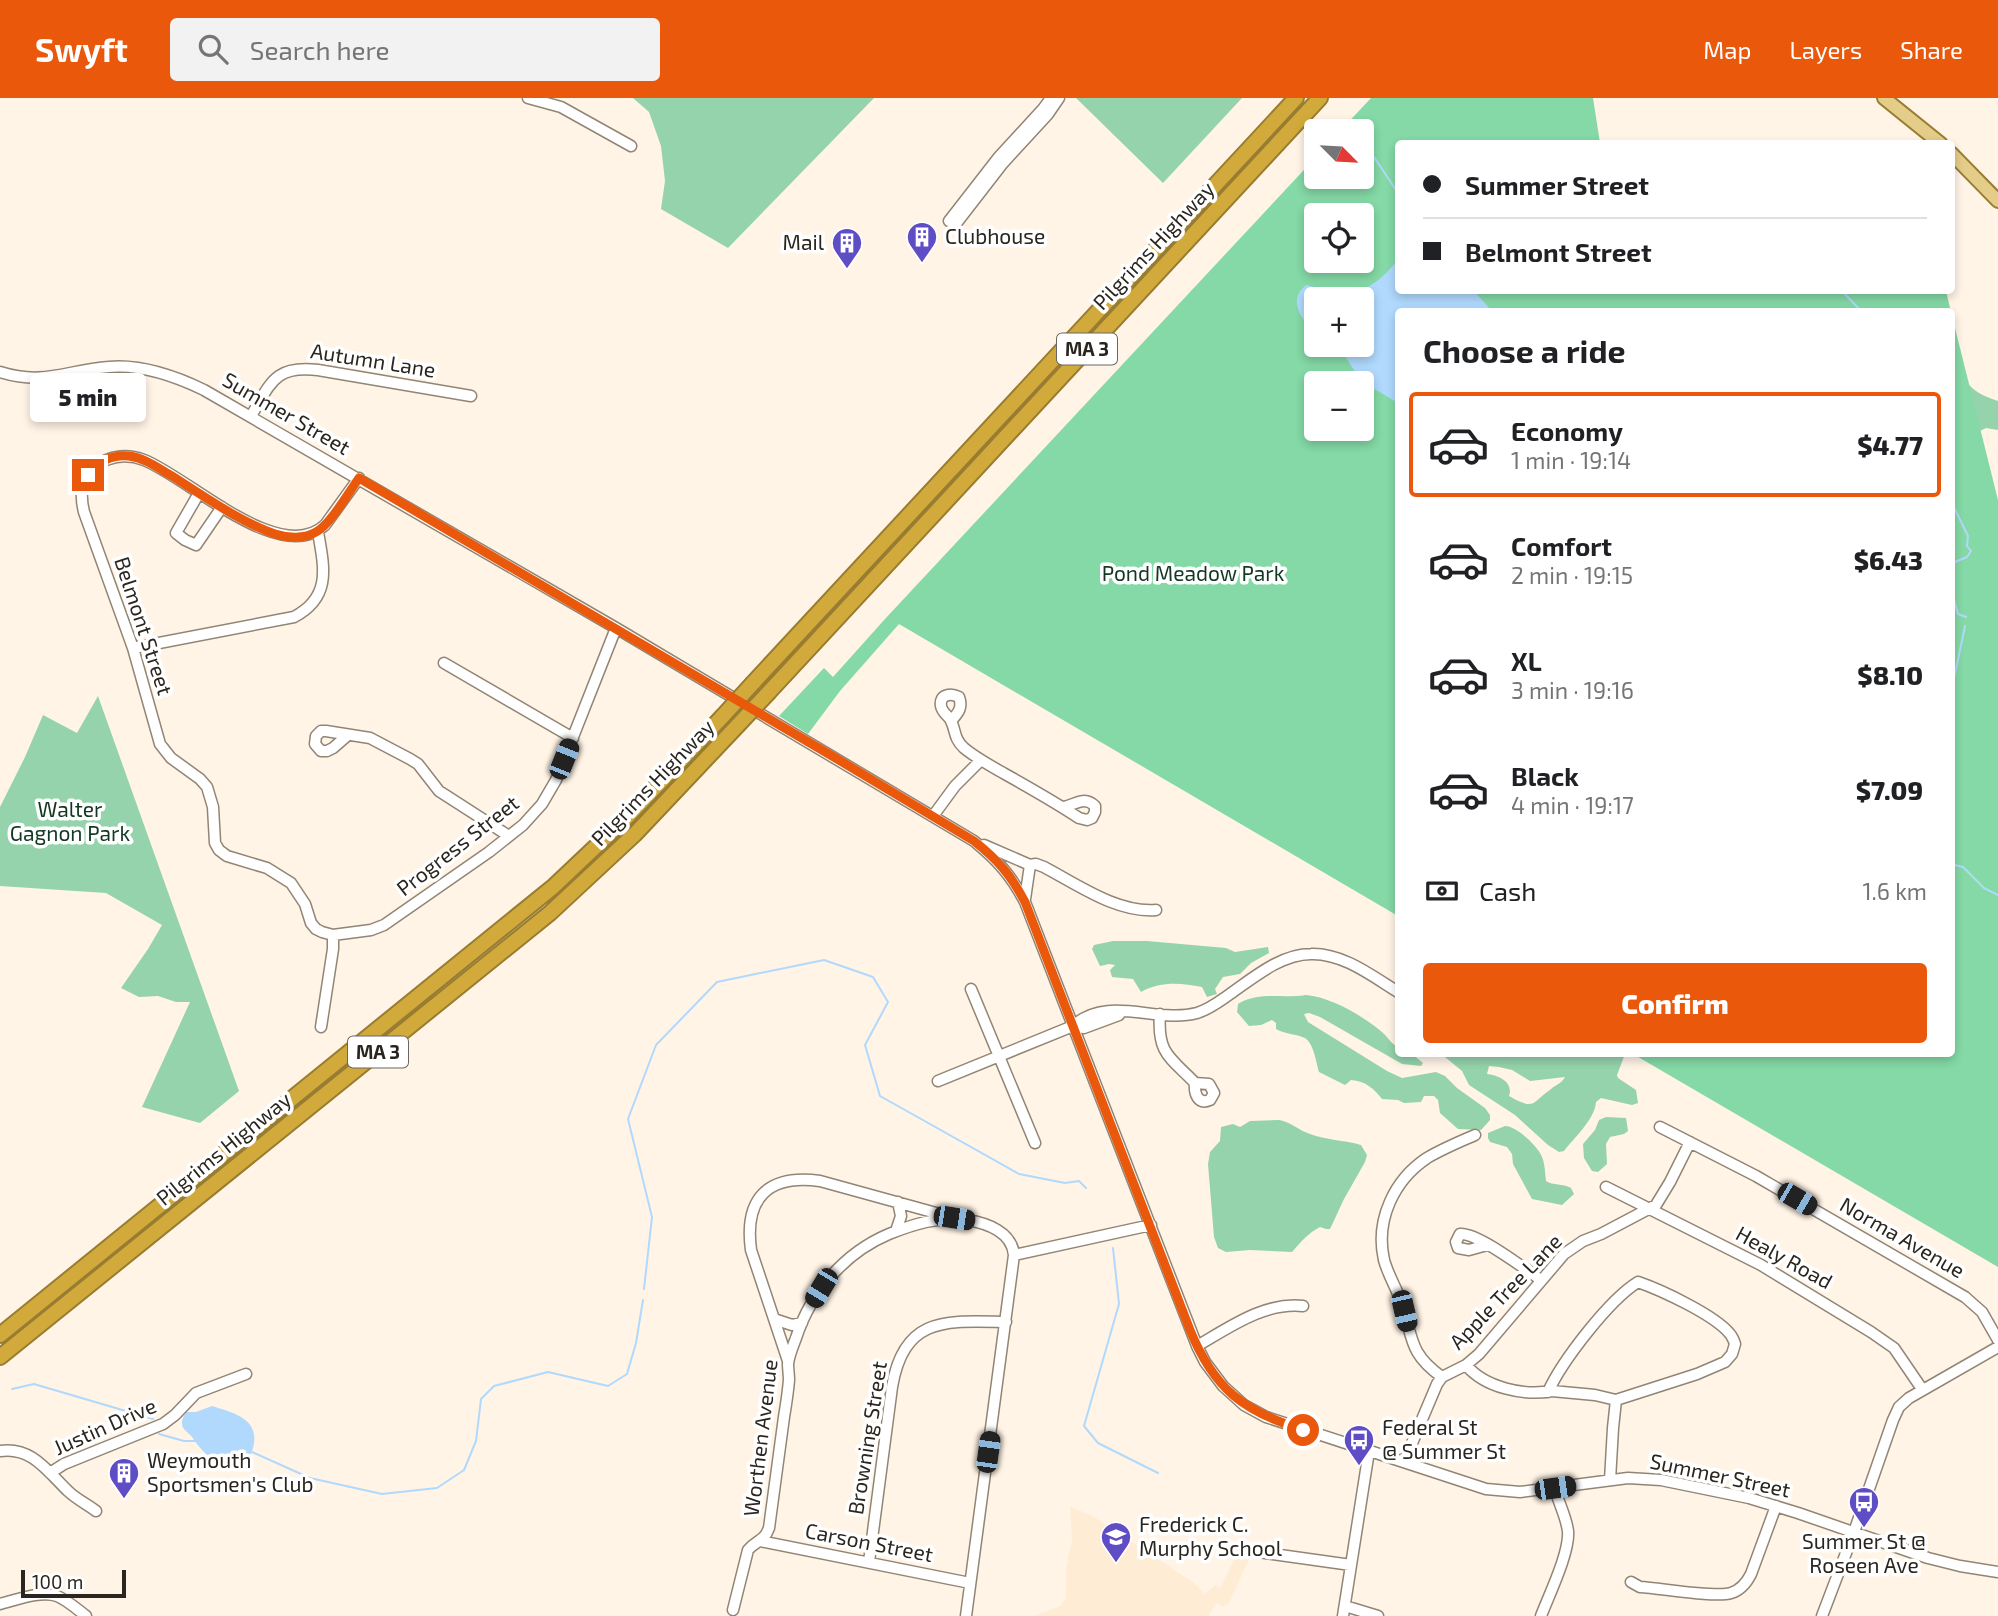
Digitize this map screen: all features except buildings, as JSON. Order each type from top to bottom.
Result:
[{"type":"highway","name":"Pilgrims Highway","points":[[0,1335],[563,879],[636,808],[1296,98]]},
{"type":"highway","name":"Pilgrims Highway","points":[[0,1357],[550,913],[635,834],[1320,98]]},
{"type":"main road","points":[[1884,98],[1936,140]]},
{"type":"main road","points":[[1955,157],[1998,201]]},
{"type":"street","points":[[528,98],[561,107],[631,146]]},
{"type":"street","points":[[1051,98],[998,158],[952,223],[1059,98]]},
{"type":"street","name":"Summer Street","points":[[0,372],[43,379],[109,367],[149,370],[186,381],[616,628],[933,816],[993,856],[1007,871],[1025,902],[1197,1346],[1223,1386],[1254,1411],[1293,1427],[1497,1491],[1520,1492],[1610,1480],[1661,1480],[1715,1490],[1776,1506],[1928,1558],[1998,1572]]},
{"type":"street","name":"Autumn Lane","points":[[251,416],[273,380],[287,370],[301,368],[471,396]]},
{"type":"street","name":"Belmont Street","points":[[318,532],[294,537],[275,534],[222,507],[146,460],[130,456],[115,456],[94,467],[83,486],[84,512],[133,648],[160,744],[171,758],[207,787],[213,807],[215,843],[227,856],[260,865],[281,875],[299,893],[316,929],[333,935]]},
{"type":"street","points":[[133,648],[294,617],[306,611],[315,603],[323,578],[318,532],[359,478]]},
{"type":"street","points":[[199,493],[176,533],[185,540],[196,545],[222,507]]},
{"type":"street","name":"Progress Street","points":[[333,935],[371,930],[384,925],[478,860],[523,825],[551,790],[616,628]]},
{"type":"street","points":[[444,663],[573,738]]},
{"type":"street","points":[[951,721],[958,741],[981,760],[1063,807]]},
{"type":"street","points":[[348,734],[378,741],[418,764],[439,791],[509,836]]},
{"type":"street","points":[[933,816],[942,802],[981,760]]},
{"type":"street","points":[[974,841],[1030,865],[1044,867],[1127,909],[1156,910]]},
{"type":"street","points":[[1025,902],[1030,865]]},
{"type":"street","points":[[321,1027],[333,935]]},
{"type":"street","points":[[938,1081],[1073,1026],[1080,1019],[1094,1013],[1129,1011],[1193,1014],[1207,1009],[1275,965],[1303,954],[1324,954],[1346,961],[1395,990]]},
{"type":"street","points":[[971,989],[1035,1143]]},
{"type":"street","points":[[1160,1014],[1161,1046],[1195,1083]]},
{"type":"street","name":"Norma Avenue","points":[[1660,1127],[1766,1182],[1965,1297],[1982,1312],[1998,1340]]},
{"type":"street","points":[[1442,1377],[1421,1359],[1411,1340],[1398,1293],[1385,1263],[1383,1225],[1389,1202],[1408,1174],[1429,1157],[1475,1135]]},
{"type":"street","name":"Apple Tree Lane","points":[[1404,1462],[1442,1377],[1466,1365],[1494,1337],[1564,1254],[1583,1241],[1656,1205],[1690,1142]]},
{"type":"street","points":[[788,1364],[751,1250],[748,1231],[752,1213],[765,1191],[787,1180],[808,1179],[954,1218]]},
{"type":"street","name":"Healy Road","points":[[1606,1186],[1761,1265],[1871,1332],[1894,1348],[1922,1389]]},
{"type":"street","points":[[896,1231],[901,1216],[898,1202]]},
{"type":"street","name":"Worthen Avenue","points":[[733,1610],[746,1556],[752,1545],[764,1539],[769,1528],[789,1381],[788,1364],[802,1323],[821,1288],[847,1259],[875,1240],[927,1221],[954,1218],[981,1223],[998,1231],[1010,1241],[1014,1255]]},
{"type":"street","points":[[966,1616],[1014,1255],[1151,1225]]},
{"type":"street","points":[[1487,1245],[1541,1280]]},
{"type":"street","points":[[1466,1365],[1484,1381],[1518,1391],[1595,1395],[1616,1400],[1697,1374],[1724,1362],[1732,1354],[1735,1344],[1731,1334],[1710,1318],[1638,1282],[1623,1293],[1563,1364],[1548,1392]]},
{"type":"street","points":[[1197,1346],[1253,1315],[1277,1306],[1303,1306]]},
{"type":"street","points":[[774,1319],[792,1325],[802,1323]]},
{"type":"street","name":"Browning Street","points":[[869,1562],[893,1380],[901,1353],[911,1340],[937,1324],[962,1321],[1006,1322]]},
{"type":"street","points":[[1822,1616],[1899,1407],[1922,1389],[1998,1346]]},
{"type":"street","name":"Justin Drive","points":[[50,1473],[64,1464],[163,1424],[196,1393],[246,1374]]},
{"type":"street","points":[[1610,1480],[1616,1400]]},
{"type":"street","points":[[0,1451],[24,1453],[40,1463],[71,1494],[96,1511]]},
{"type":"street","points":[[1369,1451],[1344,1611],[1378,1616]]},
{"type":"street","points":[[1541,1616],[1568,1540],[1566,1522],[1555,1488]]},
{"type":"street","points":[[1631,1582],[1640,1587],[1709,1593],[1726,1594],[1738,1590],[1751,1574],[1776,1506]]},
{"type":"street","name":"Carson Street","points":[[760,1541],[970,1583]]},
{"type":"street","points":[[1244,1550],[1351,1565]]},
{"type":"street","points":[[0,1604],[52,1595],[61,1598],[86,1616]]},
{"type":"shaded area","name":"Frederick C. Murphy School","points":[[1070,1506],[1094,1517],[1194,1583],[1205,1594],[1215,1585],[1220,1589],[1242,1544],[1255,1546],[1229,1603],[1223,1607],[1216,1603],[1209,1616],[1035,1616],[1060,1606],[1066,1598],[1066,1569],[1072,1540]]},
{"type":"green space","points":[[633,98],[874,98],[728,248],[661,209],[665,181],[661,146],[649,112]]},
{"type":"green space","points":[[1076,98],[1242,98],[1163,183]]},
{"type":"green space","name":"Pond Meadow Park","points":[[1371,98],[1593,98],[1600,140],[1395,140],[1395,294],[1947,294],[1950,308],[1395,308],[1395,914],[899,624],[840,691],[808,734],[779,716],[824,668],[833,677],[1304,170],[1304,189],[1374,189],[1374,119],[1351,119]]},
{"type":"green space","points":[[1955,328],[1998,500],[1998,1267],[1638,1057],[1955,1057]]},
{"type":"green space","points":[[1955,360],[1972,388],[1998,401],[1998,430],[1986,428],[1955,450]]},
{"type":"green space","name":"Walter Gagnon Park","points":[[98,696],[239,1091],[200,1123],[142,1107],[190,1002],[176,1002],[158,996],[139,997],[121,988],[162,925],[106,893],[0,886],[0,807],[43,715],[77,733]]},
{"type":"green space","points":[[1113,941],[1147,941],[1226,948],[1235,952],[1268,947],[1269,953],[1251,963],[1240,974],[1223,977],[1215,989],[1217,994],[1207,997],[1202,987],[1179,984],[1156,986],[1141,992],[1133,979],[1112,977],[1110,970],[1115,965],[1100,966],[1092,949],[1094,945]]},
{"type":"green space","points":[[1263,996],[1326,999],[1366,1020],[1395,1045],[1395,1057],[1416,1057],[1423,1063],[1421,1066],[1402,1064],[1320,1017],[1304,1014],[1308,1022],[1402,1078],[1436,1072],[1445,1076],[1485,1108],[1490,1120],[1481,1130],[1458,1129],[1440,1113],[1438,1100],[1434,1096],[1424,1096],[1421,1102],[1404,1103],[1382,1099],[1373,1089],[1361,1082],[1351,1080],[1345,1085],[1319,1072],[1313,1049],[1305,1038],[1276,1029],[1276,1023],[1272,1020],[1249,1026],[1237,1012],[1238,1004],[1246,1000]]},
{"type":"green space","points":[[1445,1057],[1624,1057],[1617,1075],[1636,1090],[1638,1103],[1632,1105],[1601,1098],[1596,1102],[1592,1115],[1583,1128],[1564,1151],[1559,1152],[1515,1115],[1469,1085],[1462,1071]],"holes":[[[1489,1066],[1512,1070],[1530,1081],[1565,1077],[1529,1104],[1509,1096],[1507,1083],[1487,1074]]]},
{"type":"green space","points":[[1606,1117],[1626,1118],[1628,1131],[1610,1137],[1606,1144],[1607,1164],[1598,1172],[1592,1171],[1584,1158],[1583,1144],[1595,1130],[1599,1120]]},
{"type":"green space","points":[[1279,1120],[1316,1136],[1361,1145],[1367,1155],[1365,1162],[1330,1229],[1316,1229],[1292,1252],[1226,1252],[1218,1248],[1214,1237],[1208,1164],[1210,1152],[1220,1141],[1221,1127],[1233,1124],[1240,1127],[1250,1121]]},
{"type":"green space","points":[[1505,1126],[1519,1132],[1540,1153],[1546,1181],[1571,1188],[1574,1194],[1562,1205],[1532,1199],[1507,1147],[1490,1142],[1488,1133]]},
{"type":"water","points":[[1395,262],[1395,294],[1477,294],[1489,308],[1395,308],[1395,401],[1374,389],[1374,371],[1355,371],[1346,357],[1374,357],[1374,287],[1367,287],[1380,279]]},
{"type":"water","points":[[1304,287],[1304,320],[1297,303]]},
{"type":"water","points":[[212,1406],[242,1417],[252,1428],[254,1446],[245,1463],[230,1460],[223,1465],[217,1462],[205,1453],[183,1427],[182,1420],[186,1412],[196,1412]]},
{"type":"waterway","points":[[1374,157],[1395,188]]},
{"type":"waterway","points":[[1845,294],[1858,308]]},
{"type":"waterway","points":[[1955,509],[1968,536],[1967,546],[1971,551],[1967,557],[1955,562]]},
{"type":"waterway","points":[[1955,603],[1958,614],[1966,617]]},
{"type":"waterway","points":[[1955,674],[1965,626]]},
{"type":"waterway","points":[[1955,865],[1963,867],[1984,888],[1998,895]]},
{"type":"waterway","points":[[644,1289],[652,1217],[628,1119],[656,1045],[717,982],[824,960],[873,977],[888,1002],[865,1045],[880,1096],[1019,1174],[1065,1183],[1079,1181],[1086,1188]]},
{"type":"waterway","points":[[1113,1248],[1119,1304],[1084,1426],[1098,1443],[1158,1473]]},
{"type":"waterway","points":[[252,1452],[310,1478],[382,1494],[437,1488],[464,1470],[476,1441],[481,1399],[494,1386],[548,1372],[608,1386],[627,1374],[636,1343],[643,1300]]},
{"type":"waterway","points":[[12,1389],[34,1384],[153,1419]]},
{"type":"waterway","points":[[159,1434],[184,1441],[196,1441]]},
{"type":"place","name":"Clubhouse","points":[[922,264]]},
{"type":"place","name":"Mail","points":[[847,270]]},
{"type":"place","name":"Federal St @ Summer St","points":[[1359,1467]]},
{"type":"place","name":"Weymouth Sportsmen's Club","points":[[124,1500]]},
{"type":"place","name":"Summer St @ Roseen Ave","points":[[1864,1529]]},
{"type":"place","name":"Frederick C. Murphy School","points":[[1116,1564]]},
{"type":"route","points":[[88,475],[94,467],[115,456],[146,460],[263,529],[294,537],[318,532],[359,478],[974,841],[1007,871],[1025,902],[1190,1330],[1205,1362],[1223,1386],[1244,1405],[1266,1417],[1303,1430]]}]
